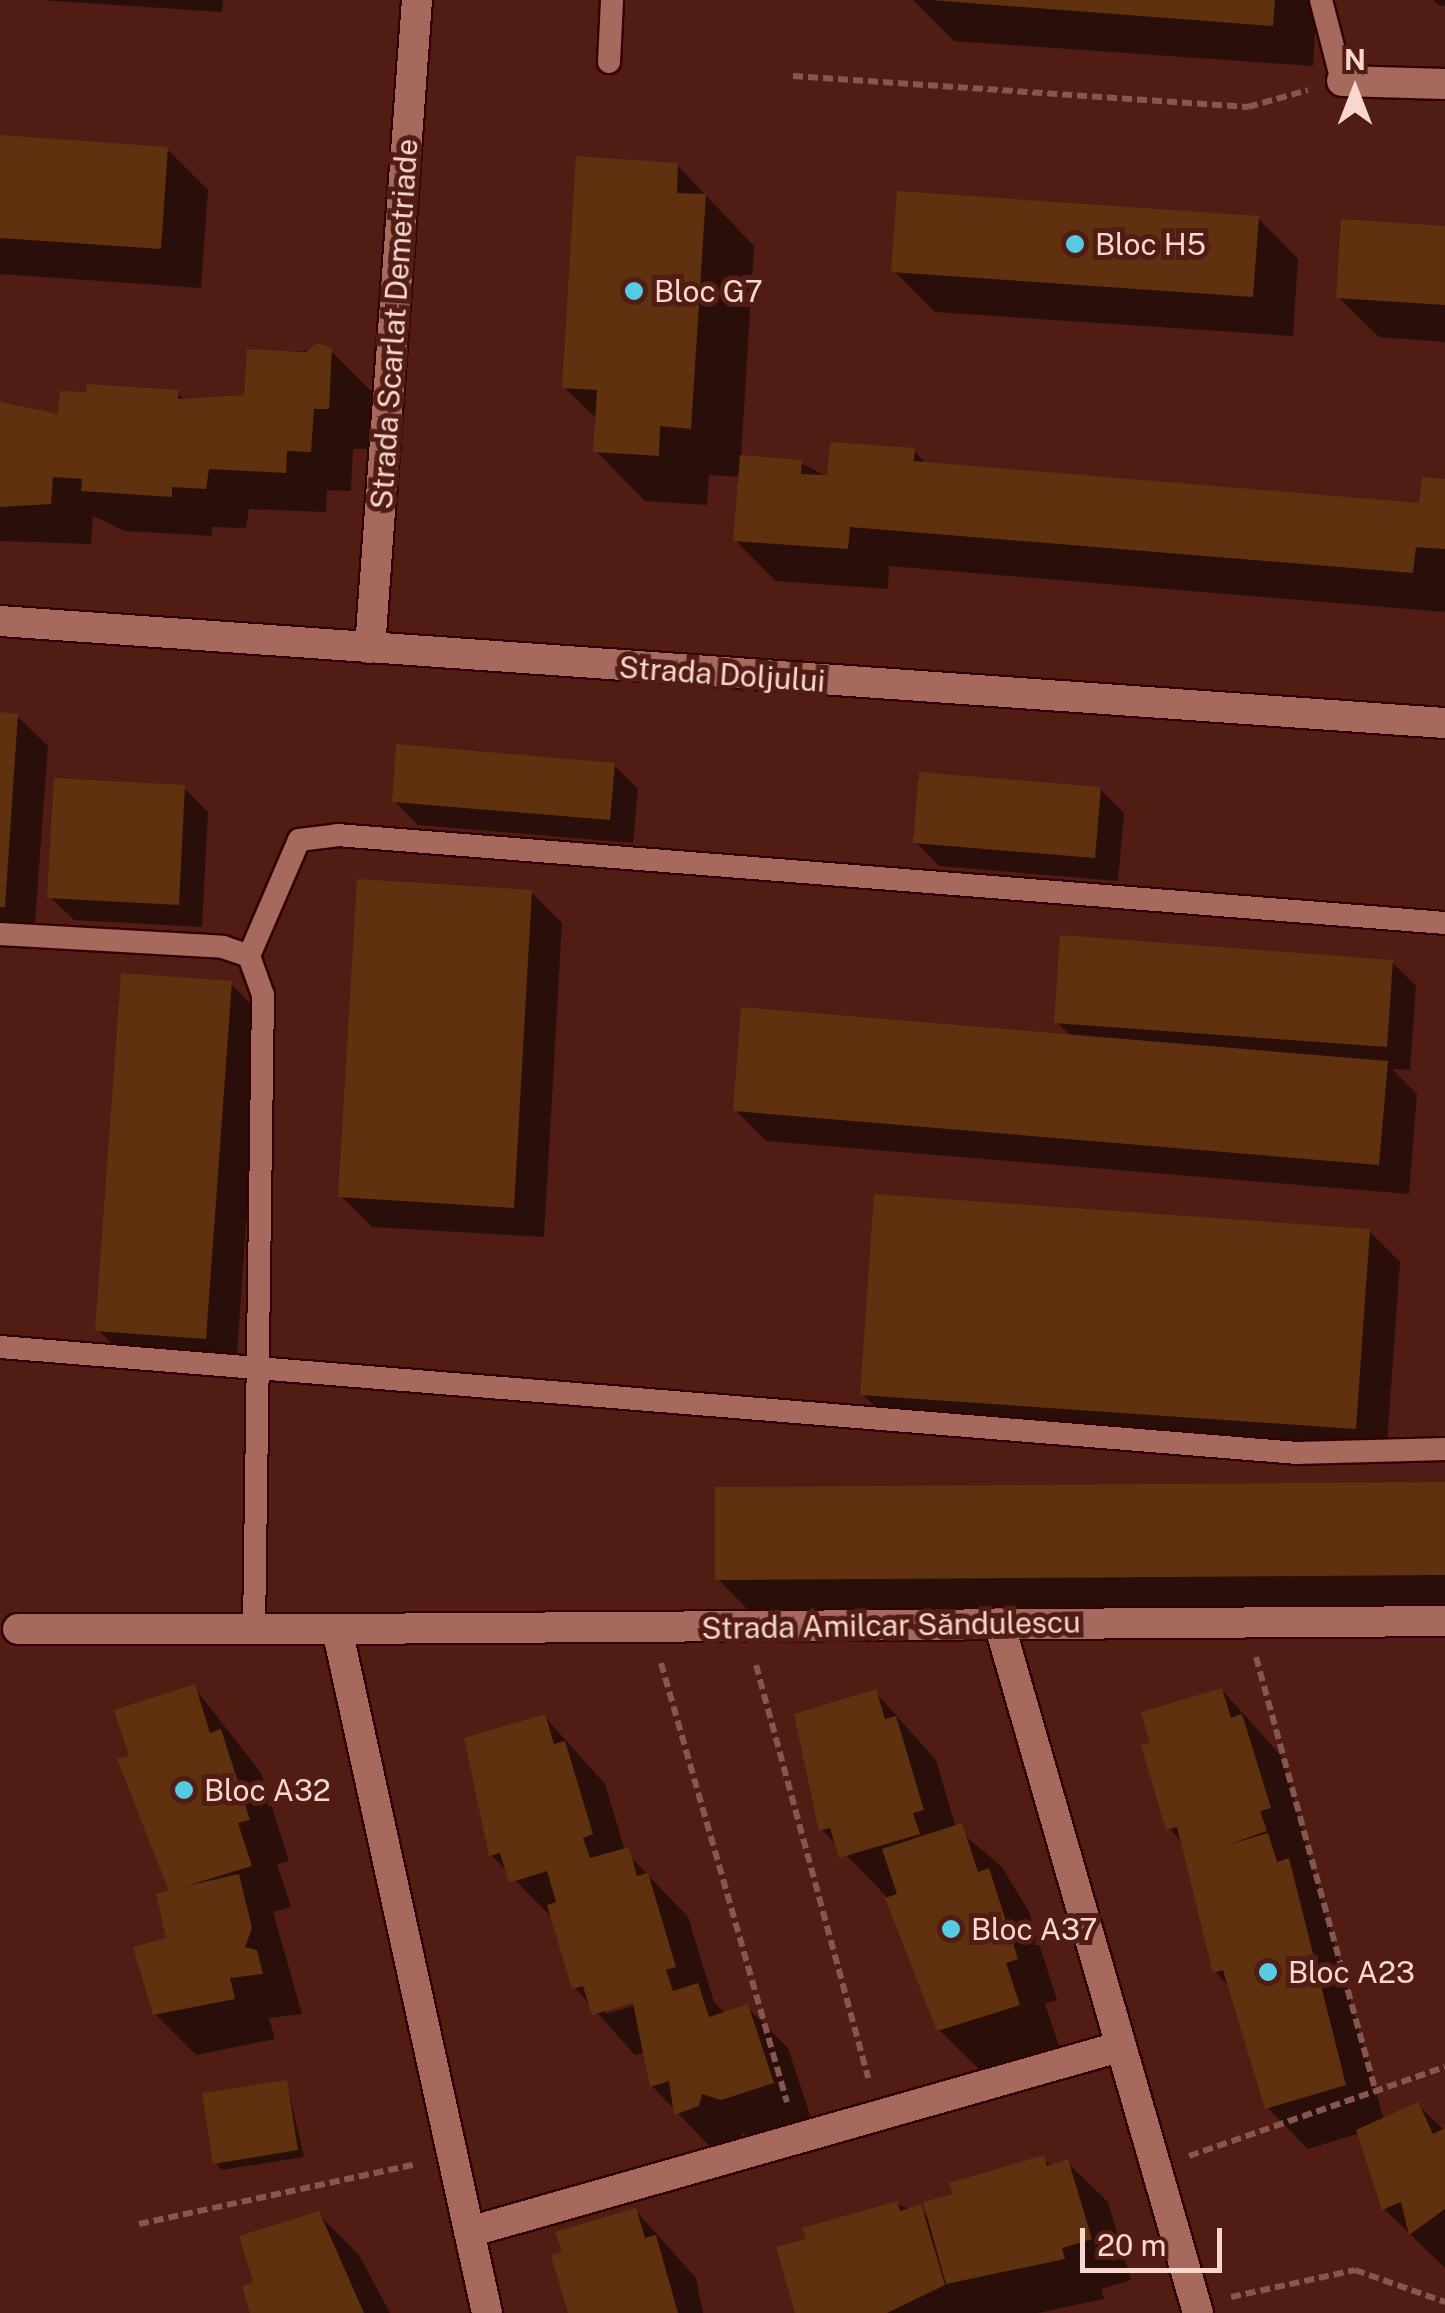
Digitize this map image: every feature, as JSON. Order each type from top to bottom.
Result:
[{"type":"street","name":"Strada Scarlat Demetriade","points":[[370,648],[416,0]]},
{"type":"street","points":[[1342,80],[1445,84]]},
{"type":"street","name":"Strada Doljului","points":[[0,621],[1445,723]]},
{"type":"street","name":"Strada Amilcar Săndulescu","points":[[18,1629],[1445,1622]]},
{"type":"street","points":[[999,1623],[1197,2308]]},
{"type":"street","points":[[337,1629],[486,2313]]},
{"type":"street","points":[[469,2232],[879,2120],[1119,2047]]},
{"type":"lane","points":[[609,62],[612,0]]},
{"type":"lane","points":[[1321,0],[1342,80]]},
{"type":"lane","points":[[254,1629],[254,1362],[263,994],[249,956],[299,840],[337,835],[1445,923]]},
{"type":"lane","points":[[0,934],[249,956]]},
{"type":"lane","points":[[0,1347],[254,1362],[763,1414],[1297,1453],[1445,1449]]},
{"type":"path","points":[[793,76],[1248,106],[1342,80]]},
{"type":"path","points":[[1247,1623],[1375,2090]]},
{"type":"path","points":[[745,1625],[879,2120]]},
{"type":"path","points":[[651,1628],[798,2142]]},
{"type":"path","points":[[1155,2168],[1445,2066]]},
{"type":"path","points":[[139,2224],[453,2156]]},
{"type":"path","points":[[1197,2308],[1355,2270],[1445,2302]]},
{"type":"building","points":[[930,0],[1275,0],[1273,26]]},
{"type":"building","points":[[0,135],[168,147],[161,249],[0,238]]},
{"type":"building","name":"Bloc G7","points":[[576,156],[678,163],[677,193],[706,194],[691,429],[660,426],[659,456],[593,452],[597,390],[562,388]]},
{"type":"building","name":"Bloc H5","points":[[897,191],[1259,216],[1253,297],[891,272]]},
{"type":"building","points":[[1341,219],[1445,226],[1445,305],[1336,298]]},
{"type":"building","points":[[317,343],[332,348],[329,409],[314,409],[311,452],[287,451],[286,473],[209,469],[206,489],[172,487],[172,497],[81,491],[82,479],[53,477],[51,504],[0,507],[0,402],[58,414],[60,391],[86,392],[87,384],[178,390],[178,399],[244,395],[247,349],[306,352]]},
{"type":"building","points":[[830,442],[915,448],[914,461],[1419,503],[1422,477],[1445,479],[1445,549],[1416,547],[1413,573],[850,527],[848,549],[733,541],[740,455],[802,460],[801,474],[827,475]]},
{"type":"building","points":[[0,712],[18,714],[5,907],[0,907]]},
{"type":"building","points":[[396,744],[615,763],[610,820],[392,802]]},
{"type":"building","points":[[919,772],[1101,787],[1095,858],[913,843]]},
{"type":"building","points":[[54,778],[185,785],[179,905],[47,898]]},
{"type":"building","points":[[357,879],[532,890],[514,1208],[338,1197]]},
{"type":"building","points":[[1060,935],[1393,960],[1387,1047],[1054,1023]]},
{"type":"building","points":[[121,973],[232,981],[206,1339],[95,1331]]},
{"type":"building","points":[[741,1007],[1388,1061],[1379,1165],[733,1111]]},
{"type":"building","points":[[874,1194],[1370,1229],[1356,1429],[860,1395]]},
{"type":"building","points":[[1445,1482],[1445,1575],[715,1580],[715,1487]]},
{"type":"building","name":"Bloc A32","points":[[195,1684],[210,1733],[221,1729],[250,1820],[238,1823],[252,1866],[186,1886],[239,1874],[252,1928],[245,1947],[257,1950],[263,1974],[230,1978],[235,1999],[153,2015],[133,1947],[166,1938],[156,1894],[169,1891],[117,1759],[129,1756],[114,1710]]},
{"type":"building","name":"Bloc A23","points":[[1222,1688],[1231,1718],[1242,1714],[1271,1808],[1260,1811],[1267,1831],[1227,1845],[1268,1833],[1277,1862],[1289,1858],[1346,2085],[1265,2109],[1223,1970],[1213,1973],[1177,1827],[1166,1830],[1141,1745],[1150,1743],[1141,1712]]},
{"type":"building","points":[[876,1689],[885,1719],[896,1716],[924,1810],[913,1813],[920,1834],[839,1858],[830,1828],[819,1831],[794,1714]]},
{"type":"building","points":[[545,1714],[554,1744],[565,1741],[593,1834],[583,1838],[590,1858],[629,1847],[637,1876],[648,1873],[676,1967],[666,1970],[673,1991],[698,1983],[709,2017],[748,2004],[774,2083],[721,2100],[702,2094],[699,2106],[674,2115],[669,2081],[650,2087],[633,2003],[592,2015],[583,1986],[572,1989],[547,1905],[556,1902],[547,1871],[509,1883],[500,1853],[489,1856],[464,1738]]},
{"type":"building","name":"Bloc A37","points":[[962,1823],[978,1872],[989,1868],[1018,1959],[1006,1963],[1020,2005],[937,2031],[885,1898],[897,1894],[882,1849]]},
{"type":"building","points":[[287,2080],[298,2150],[213,2164],[202,2093]]},
{"type":"building","points":[[1418,2102],[1433,2134],[1445,2128],[1445,2209],[1409,2235],[1401,2202],[1382,2210],[1356,2130]]},
{"type":"building","points":[[1044,2155],[1047,2166],[1068,2159],[1092,2239],[1062,2248],[1065,2259],[946,2284],[923,2202],[953,2194],[949,2183]]},
{"type":"building","points":[[897,2201],[900,2211],[921,2204],[945,2285],[887,2313],[795,2313],[776,2247],[806,2239],[802,2228]]},
{"type":"building","points":[[636,2208],[645,2238],[656,2235],[678,2313],[568,2313],[551,2255],[562,2252],[555,2232]]},
{"type":"building","points":[[319,2211],[364,2313],[250,2313],[242,2286],[253,2282],[239,2236]]},
{"type":"place","name":"Bloc H5","points":[[1075,244]]},
{"type":"place","name":"Bloc G7","points":[[634,291]]},
{"type":"place","name":"Bloc A32","points":[[184,1790]]},
{"type":"place","name":"Bloc A37","points":[[951,1929]]},
{"type":"place","name":"Bloc A23","points":[[1268,1972]]}]
